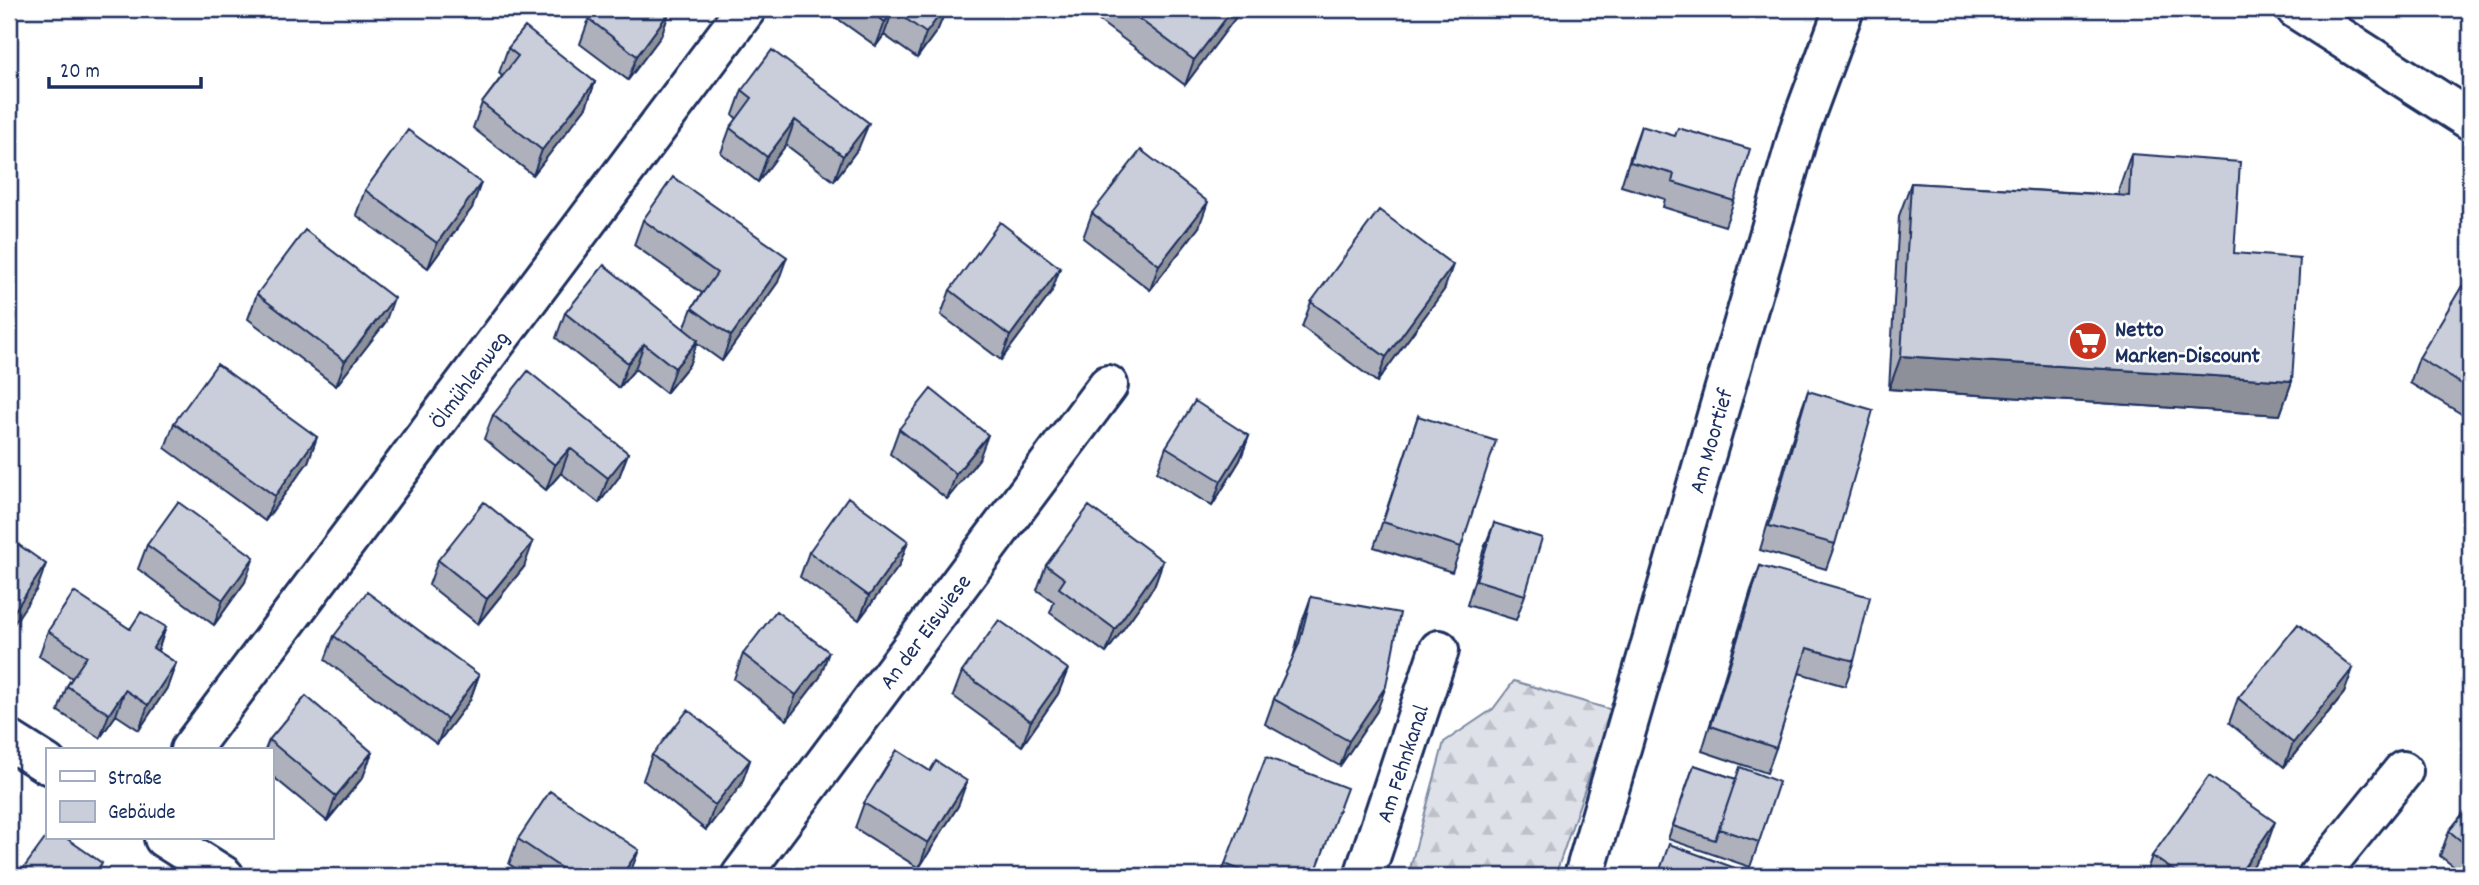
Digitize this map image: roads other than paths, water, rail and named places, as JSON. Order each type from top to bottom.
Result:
[{"type":"street","name":"Ölmühlenweg","points":[[192,748],[746,9]]},
{"type":"street","name":"Am Moortief","points":[[1584,876],[1801,125],[1844,9]]},
{"type":"street","points":[[2296,9],[2470,120]]},
{"type":"street","name":"An der Eiswiese","points":[[741,876],[1108,385]]},
{"type":"street","name":"Am Fehnkanal","points":[[1364,876],[1438,650]]},
{"type":"street","points":[[9,740],[46,763]]},
{"type":"street","points":[[2318,876],[2403,771]]},
{"type":"street","points":[[167,840],[224,876]]},
{"type":"place","name":"Netto Marken-Discount","points":[[2088,341]]}]
